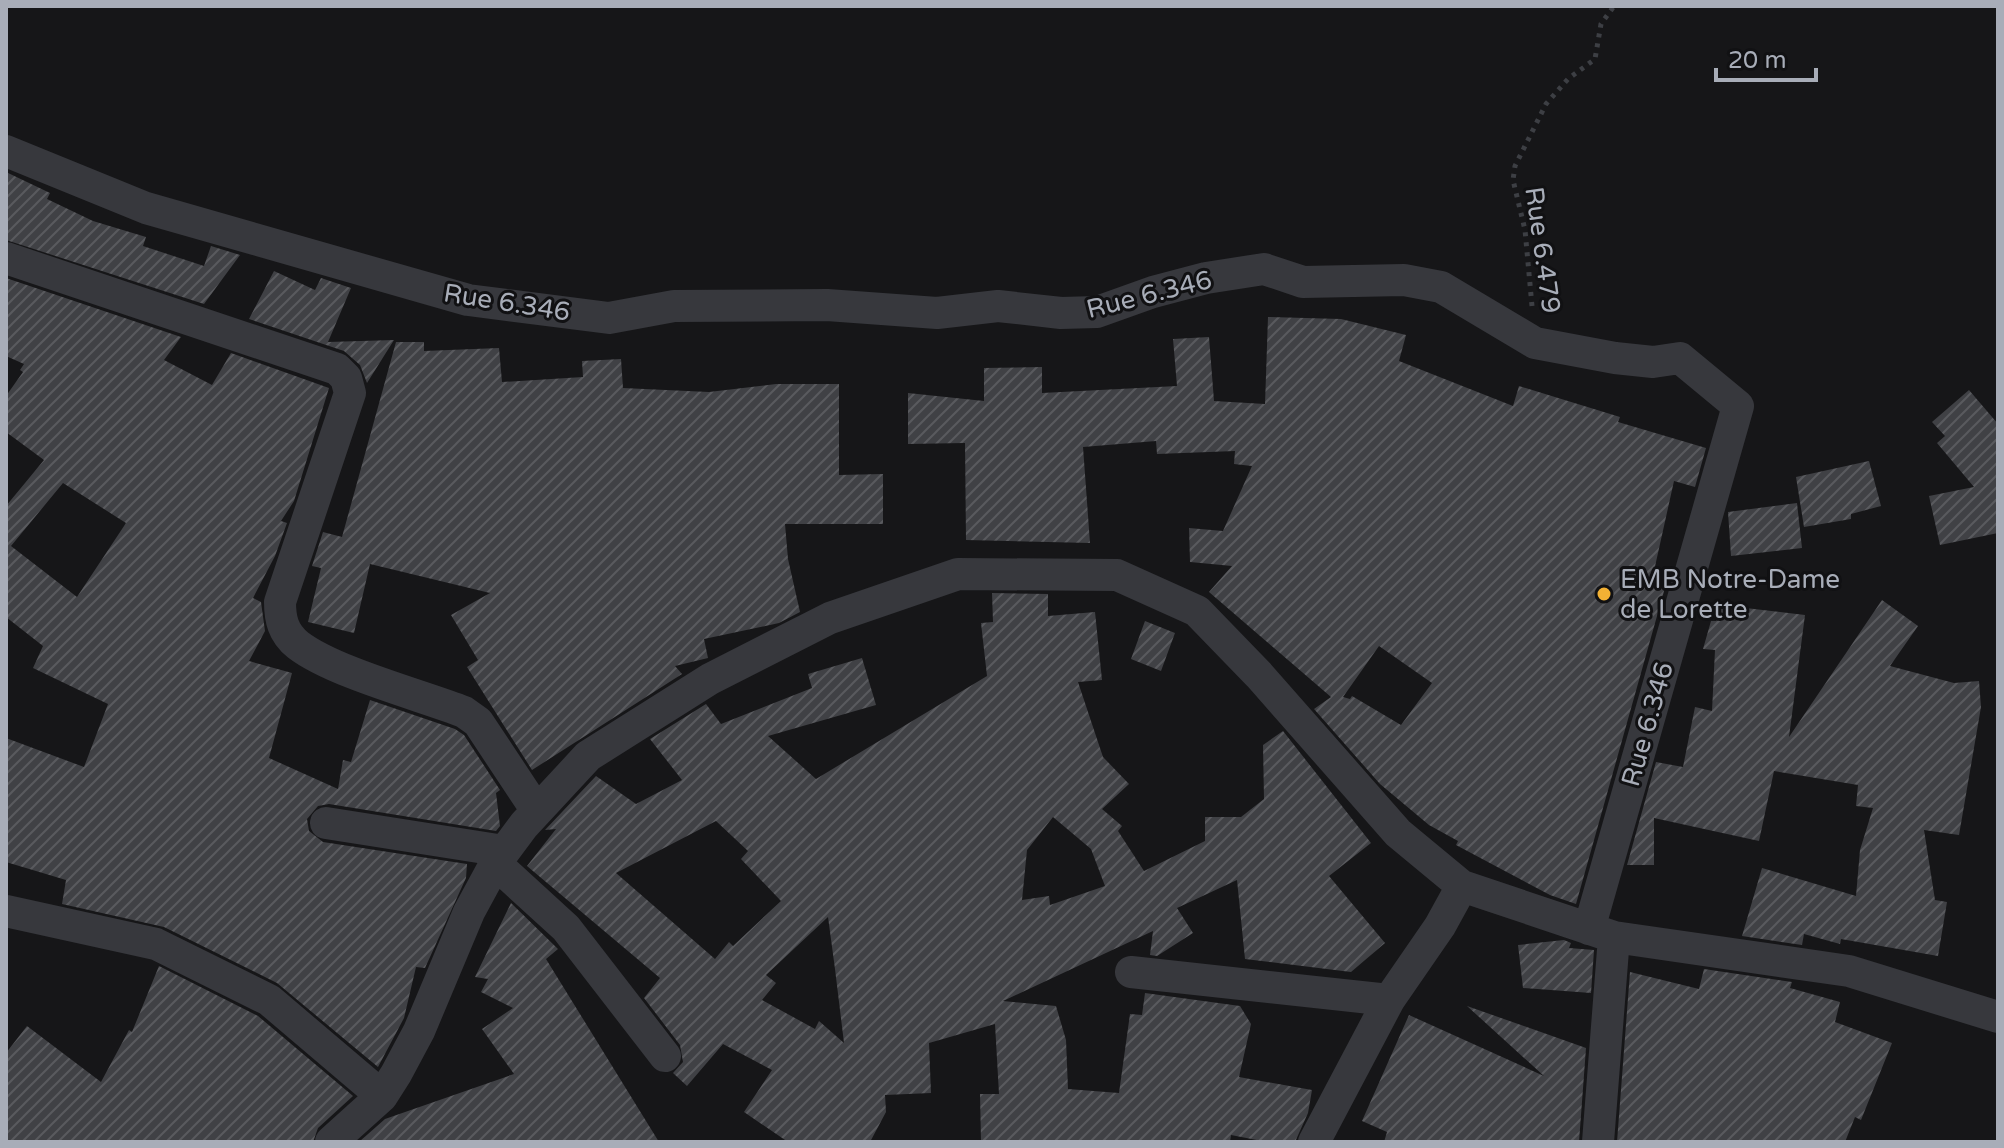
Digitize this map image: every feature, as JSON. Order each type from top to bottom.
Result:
[{"type":"street","name":"Rue 6.346","points":[[6,151],[146,208],[468,300],[609,318],[674,306],[827,305],[937,313],[998,306],[1061,313],[1097,312],[1166,288],[1264,269],[1303,282],[1404,280],[1441,287],[1535,343],[1640,361],[1680,358],[1738,406],[1602,933],[1598,1142]]},
{"type":"street","points":[[6,258],[337,369],[346,378],[350,393],[280,602],[280,622],[296,644],[324,660],[464,712],[478,722],[537,811]]},
{"type":"street","points":[[331,1142],[382,1096],[419,1031],[469,912],[500,858],[537,811],[588,756],[710,679],[830,618],[958,574],[1117,575],[1197,611],[1259,675],[1398,833],[1462,886],[1602,933],[1849,971],[1998,1017]]},
{"type":"street","points":[[326,823],[500,858],[566,928],[665,1056]]},
{"type":"street","points":[[1314,1142],[1389,1000],[1440,926],[1462,886]]},
{"type":"street","points":[[6,911],[156,944],[269,1000],[382,1096]]},
{"type":"street","points":[[1131,972],[1389,1000]]},
{"type":"path","name":"Rue 6.479","points":[[1535,343],[1525,230],[1513,180],[1515,166],[1546,104],[1568,79],[1595,59],[1601,24],[1614,6]]},
{"type":"building","points":[[6,172],[50,193],[47,199],[93,221],[146,237],[143,246],[204,266],[211,246],[240,255],[204,304],[6,240]]},
{"type":"building","points":[[274,271],[315,290],[321,278],[351,288],[328,342],[394,340],[367,383],[360,365],[344,351],[249,319]]},
{"type":"building","points":[[6,278],[181,337],[164,360],[212,385],[231,353],[329,388],[294,501],[281,521],[287,523],[275,556],[253,598],[261,602],[265,631],[249,661],[292,673],[269,758],[338,789],[343,760],[351,762],[370,700],[455,729],[464,735],[500,790],[496,793],[500,826],[496,831],[329,804],[318,806],[307,819],[309,831],[323,842],[467,864],[466,878],[425,968],[416,967],[404,1018],[378,1067],[277,983],[164,927],[62,904],[66,880],[6,862],[6,738],[84,767],[108,704],[33,668],[43,646],[6,617],[6,506],[44,460],[6,432],[6,396],[23,372],[20,370],[24,364],[6,356]],"holes":[[[63,483],[126,523],[77,597],[11,546]]]},
{"type":"building","points":[[1268,317],[1341,319],[1406,335],[1399,361],[1513,406],[1519,386],[1620,417],[1618,422],[1706,448],[1695,487],[1674,481],[1652,580],[1666,584],[1576,904],[1550,895],[1456,845],[1458,841],[1429,825],[1380,784],[1314,709],[1331,697],[1209,592],[1232,566],[1190,562],[1189,528],[1223,531],[1252,466],[1234,464],[1235,451],[1157,454],[1156,441],[1083,447],[1090,543],[966,540],[965,443],[908,444],[908,393],[984,401],[984,368],[1042,367],[1042,393],[1177,386],[1173,339],[1209,337],[1214,401],[1265,404]],"holes":[[[1379,646],[1432,683],[1401,725],[1352,696],[1350,699],[1343,697]]]},
{"type":"building","points":[[396,342],[424,342],[424,351],[499,348],[502,382],[583,377],[582,361],[621,359],[623,388],[709,392],[776,384],[839,384],[839,475],[883,474],[883,524],[785,524],[788,559],[800,612],[779,623],[704,639],[708,658],[675,666],[682,674],[532,770],[467,667],[478,660],[451,615],[490,593],[370,564],[354,633],[308,622],[321,568],[312,566],[323,532],[342,537]]},
{"type":"building","points":[[1969,390],[1998,424],[1998,533],[1940,545],[1929,496],[1974,487],[1937,443],[1945,436],[1932,422]]},
{"type":"building","points":[[1869,461],[1881,506],[1851,514],[1851,519],[1804,527],[1796,477]]},
{"type":"building","points":[[1797,503],[1802,548],[1731,556],[1728,512]]},
{"type":"building","points":[[992,593],[1048,594],[1048,616],[1095,612],[1102,680],[1078,682],[1103,757],[1129,784],[1102,809],[1122,826],[1118,831],[1144,871],[1205,841],[1205,817],[1241,817],[1264,799],[1263,745],[1283,731],[1371,843],[1329,876],[1385,943],[1351,972],[1245,959],[1237,880],[1177,908],[1193,933],[1157,956],[1150,955],[1153,931],[1003,1001],[1056,1006],[1066,1040],[1068,1089],[1119,1093],[1130,1014],[1142,1015],[1145,993],[1240,1006],[1251,1024],[1239,1077],[1312,1090],[1308,1113],[1295,1142],[1267,1142],[1231,1135],[1230,1142],[981,1141],[980,1094],[999,1094],[995,1024],[929,1043],[931,1093],[885,1095],[886,1112],[870,1142],[788,1142],[744,1112],[772,1070],[723,1044],[687,1086],[673,1073],[683,1062],[680,1045],[644,998],[660,978],[527,866],[556,829],[545,830],[596,776],[636,804],[682,780],[650,739],[706,704],[721,724],[812,688],[808,674],[862,658],[876,705],[768,736],[816,779],[987,676],[981,623],[993,622]],"holes":[[[1053,817],[1091,849],[1105,886],[1050,905],[1049,896],[1022,900],[1027,850]],[[716,821],[748,851],[741,859],[781,901],[733,946],[729,942],[715,959],[616,873]],[[828,917],[844,1043],[819,1021],[815,1029],[762,1000],[776,983],[766,975]]]},
{"type":"building","points":[[1882,600],[1918,626],[1890,666],[1954,683],[1979,681],[1981,707],[1959,835],[1924,830],[1935,900],[1947,902],[1938,956],[1841,939],[1840,944],[1804,934],[1802,945],[1742,936],[1762,868],[1856,896],[1860,850],[1873,808],[1856,806],[1858,785],[1774,771],[1759,841],[1654,818],[1654,865],[1627,865],[1656,762],[1683,767],[1695,707],[1712,711],[1715,650],[1703,649],[1711,621],[1716,621],[1720,605],[1805,615],[1789,737]]},
{"type":"building","points":[[1145,621],[1175,633],[1161,671],[1131,659]]},
{"type":"building","points":[[511,903],[558,949],[546,959],[659,1142],[359,1142],[385,1119],[514,1074],[482,1029],[513,1008],[481,992],[488,979],[475,977]]},
{"type":"building","points":[[1564,940],[1571,943],[1569,948],[1594,950],[1591,993],[1523,988],[1518,945]]},
{"type":"building","points":[[159,966],[258,1016],[353,1096],[318,1128],[313,1142],[6,1142],[6,1053],[27,1026],[101,1082],[129,1030],[132,1032]]},
{"type":"building","points":[[1704,969],[1792,982],[1790,988],[1840,1002],[1835,1022],[1892,1043],[1861,1120],[1855,1117],[1845,1142],[1617,1142],[1630,972],[1699,989]]},
{"type":"building","points":[[1467,1006],[1586,1048],[1579,1142],[1384,1142],[1387,1132],[1362,1121],[1409,1015],[1544,1076]]},
{"type":"place","name":"EMB Notre-Dame de Lorette","points":[[1604,594]]}]
